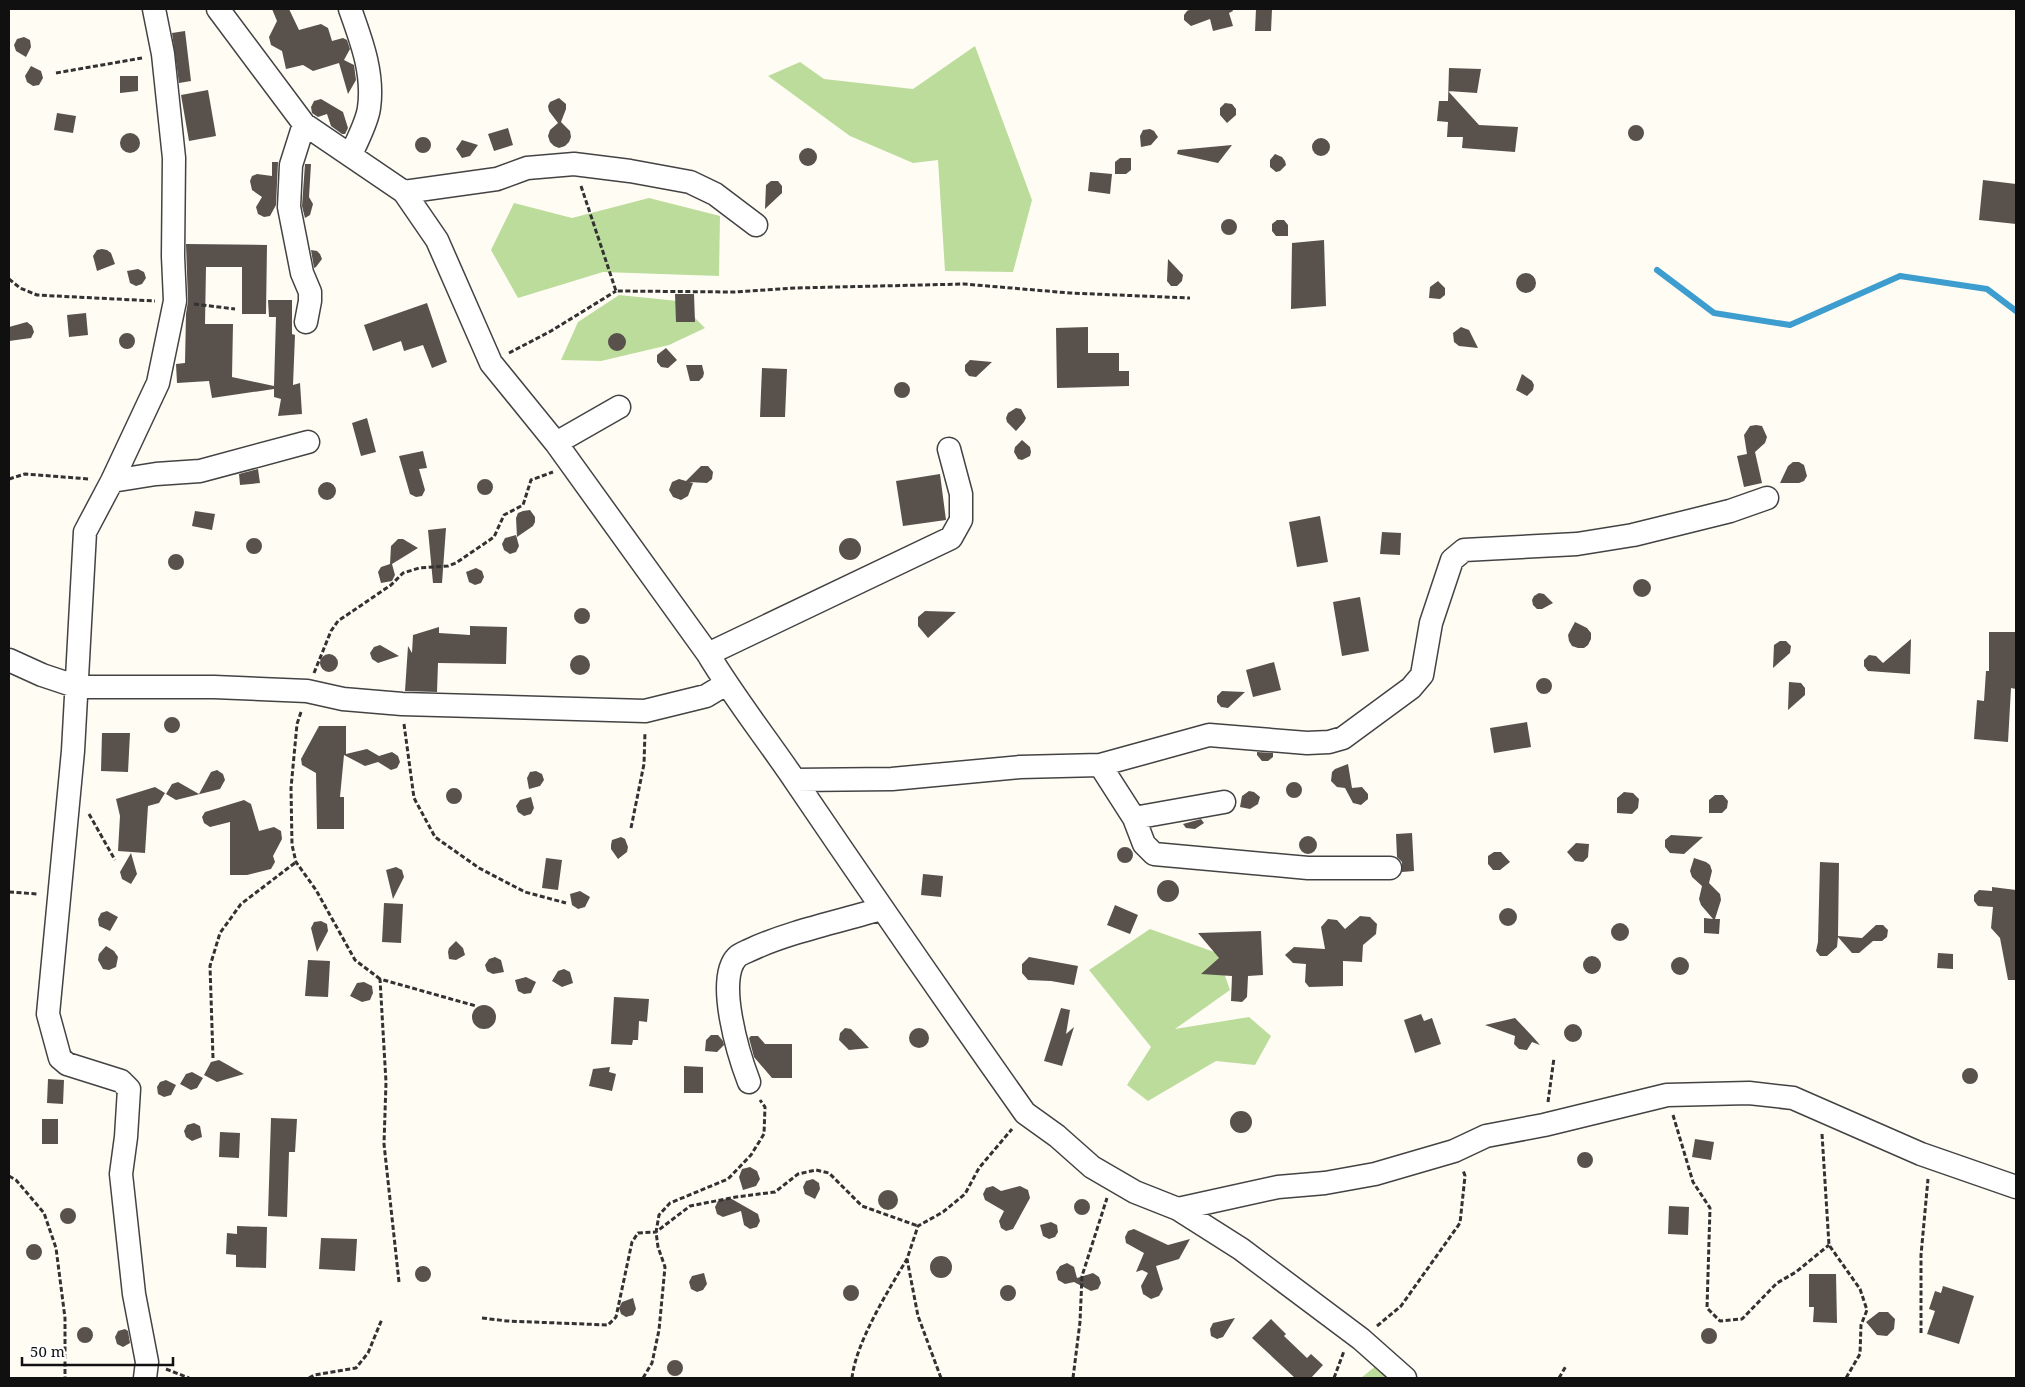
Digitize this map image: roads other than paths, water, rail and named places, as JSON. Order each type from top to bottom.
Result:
[{"type":"street","points":[[218,9],[304,124],[404,192],[437,240],[491,363],[556,442],[708,654],[726,684],[795,780],[882,909],[1025,1114],[1057,1136],[1092,1167],[1135,1192],[1178,1209],[1241,1249],[1356,1336],[1404,1378]]},
{"type":"street","points":[[350,9],[368,69],[370,87],[369,109],[351,155]]},
{"type":"street","points":[[145,1378],[147,1362],[134,1294],[121,1174],[126,1137],[128,1089],[121,1081],[68,1064],[60,1058],[48,1014],[58,896],[74,751],[85,532],[112,481],[158,383],[176,302],[172,256],[174,158],[160,10]]},
{"type":"street","points":[[304,124],[291,165],[289,207],[302,273],[310,292],[306,322]]},
{"type":"street","points":[[404,192],[497,179],[527,168],[574,164],[630,171],[690,182],[715,194],[756,225]]},
{"type":"street","points":[[556,442],[619,407]]},
{"type":"street","points":[[112,481],[200,470],[308,442]]},
{"type":"street","points":[[708,654],[951,538],[961,520],[961,494],[949,449]]},
{"type":"street","points":[[795,780],[892,779],[1020,767],[1100,765],[1209,736],[1307,743],[1329,742],[1343,738],[1411,688],[1422,674],[1431,623],[1452,560],[1464,550],[1577,544],[1633,535],[1730,511],[1767,498]]},
{"type":"street","points":[[9,660],[42,675],[78,687],[214,687],[306,691],[343,699],[402,704],[645,711],[706,696],[726,684]]},
{"type":"street","points":[[1100,765],[1134,818],[1144,844],[1154,854],[1308,868],[1390,868]]},
{"type":"street","points":[[1134,818],[1224,802]]},
{"type":"street","points":[[749,1082],[740,1061],[728,1008],[730,968],[737,956],[764,943],[882,909]]},
{"type":"street","points":[[1178,1209],[1278,1187],[1325,1184],[1375,1174],[1454,1151],[1486,1136],[1544,1125],[1667,1095],[1749,1093],[1793,1098],[1921,1154],[2016,1187]]},
{"type":"waterway","points":[[1657,270],[1714,313],[1790,325],[1900,276],[1987,289],[2016,311]]}]
